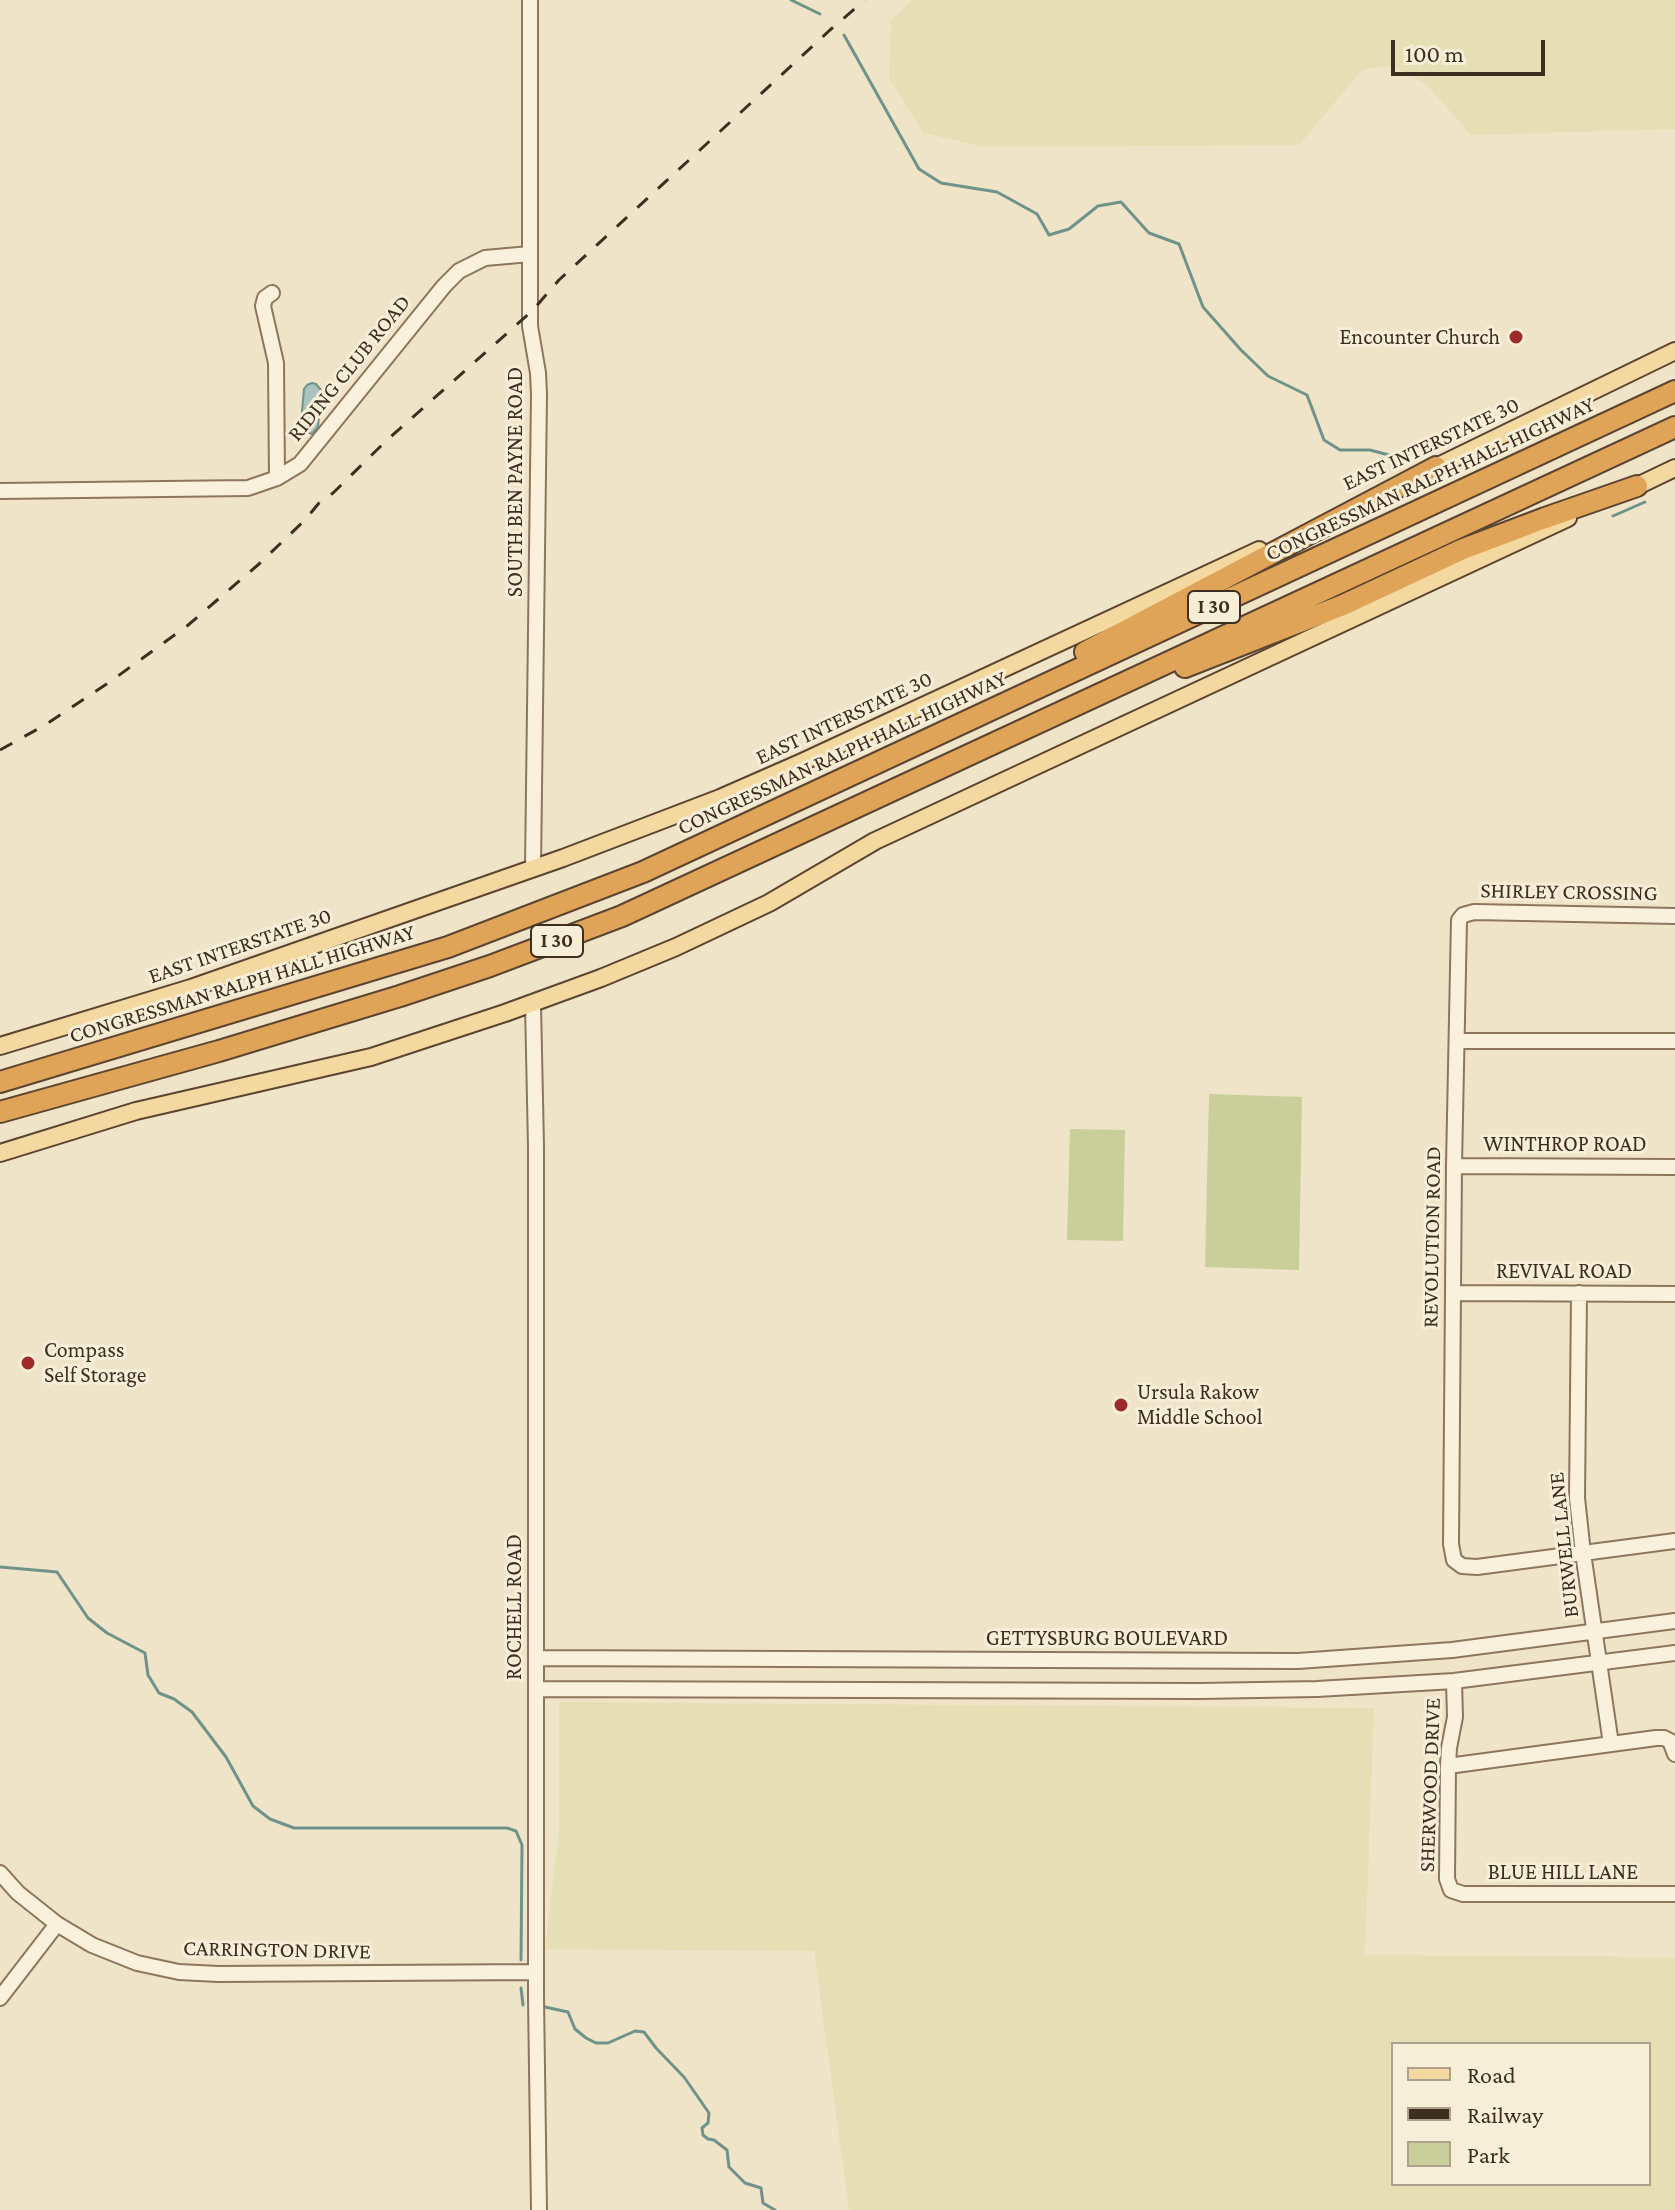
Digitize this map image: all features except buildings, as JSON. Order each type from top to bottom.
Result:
[{"type":"highway","name":"CONGRESSMAN RALPH HALL HIGHWAY","points":[[0,1082],[448,947],[643,872],[1675,391]]},
{"type":"highway","name":"I 30","points":[[0,1112],[219,1051],[400,996],[622,916],[1675,427]]},
{"type":"highway","points":[[752,821],[1099,645],[1436,467]]},
{"type":"highway","points":[[1087,701],[1214,657],[1343,605],[1463,549],[1637,486]]},
{"type":"main road","name":"EAST INTERSTATE 30","points":[[0,1046],[191,988],[533,868],[720,798],[1436,467],[1675,351]]},
{"type":"main road","points":[[0,1153],[136,1111],[371,1057],[533,1004],[638,963],[738,919],[875,841],[1675,468]]},
{"type":"street","name":"SOUTH BEN PAYNE ROAD","points":[[530,0],[530,326],[539,394],[533,868]]},
{"type":"street","name":"RIDING CLUB ROAD","points":[[0,491],[248,488],[277,478],[300,464],[459,271],[485,258],[530,254]]},
{"type":"street","points":[[272,293],[265,298],[263,306],[276,363],[277,478]]},
{"type":"street","name":"SHIRLEY CROSSING","points":[[1463,915],[1474,912],[1675,916]]},
{"type":"street","name":"REVOLUTION ROAD","points":[[1463,915],[1458,926],[1454,1166],[1451,1544],[1454,1560],[1462,1566],[1477,1567],[1583,1553]]},
{"type":"street","name":"ROCHELL ROAD","points":[[533,1004],[539,2210]]},
{"type":"street","points":[[1457,1041],[1675,1041]]},
{"type":"street","name":"WINTHROP ROAD","points":[[1454,1166],[1675,1167]]},
{"type":"street","name":"REVIVAL ROAD","points":[[1453,1293],[1675,1294]]},
{"type":"street","name":"BURWELL LANE","points":[[1579,1293],[1577,1498],[1611,1744]]},
{"type":"street","points":[[1583,1553],[1675,1541]]},
{"type":"street","name":"GETTYSBURG BOULEVARD","points":[[536,1658],[1298,1661],[1452,1650],[1675,1621]]},
{"type":"street","points":[[536,1689],[1317,1689],[1454,1681],[1675,1653]]},
{"type":"street","name":"SHERWOOD DRIVE","points":[[1451,1890],[1447,1879],[1448,1766],[1455,1717],[1454,1681]]},
{"type":"street","points":[[1448,1766],[1656,1738],[1664,1738],[1672,1748]]},
{"type":"street","name":"CARRINGTON DRIVE","points":[[0,1873],[18,1893],[57,1924],[92,1945],[137,1963],[179,1972],[536,1972]]},
{"type":"street","name":"BLUE HILL LANE","points":[[1451,1890],[1463,1894],[1675,1894]]},
{"type":"street","points":[[0,1998],[57,1924]]},
{"type":"shaded area","points":[[913,0],[1675,0],[1675,129],[1471,135],[1426,84],[1394,66],[1363,69],[1299,145],[985,147],[923,133],[889,78],[891,20]]},
{"type":"shaded area","points":[[559,1702],[1374,1708],[1365,1955],[1675,1957],[1675,2210],[849,2210],[814,1951],[545,1949],[559,1831]]},
{"type":"green space","points":[[1209,1094],[1302,1097],[1299,1270],[1205,1267]]},
{"type":"green space","points":[[1070,1129],[1125,1130],[1123,1241],[1067,1240]]},
{"type":"water","points":[[312,383],[321,390],[321,397],[318,427],[312,434],[303,431],[302,411],[304,389]]},
{"type":"waterway","points":[[791,0],[820,14]]},
{"type":"waterway","points":[[844,35],[919,169],[941,183],[997,192],[1037,214],[1049,235],[1069,229],[1098,206],[1121,202],[1149,233],[1179,244],[1203,307],[1268,376],[1307,395],[1324,440],[1340,450],[1370,450],[1404,459]]},
{"type":"waterway","points":[[1613,516],[1645,502]]},
{"type":"waterway","points":[[0,1567],[57,1572],[88,1618],[107,1633],[145,1653],[148,1675],[159,1693],[192,1712],[226,1757],[253,1806],[270,1819],[294,1828],[507,1828],[516,1831],[522,1845],[521,1960]]},
{"type":"waterway","points":[[521,1988],[523,2005]]},
{"type":"waterway","points":[[545,2007],[568,2012],[575,2029],[596,2043],[608,2043],[635,2031],[644,2032],[684,2077],[709,2113],[708,2123],[702,2128],[703,2135],[727,2150],[729,2167],[745,2183],[761,2188],[763,2203],[775,2210]]},
{"type":"railway","points":[[0,750],[45,725],[111,681],[187,626],[259,564],[319,503],[532,311],[559,280],[865,0]]},
{"type":"place","name":"Encounter Church","points":[[1516,337]]},
{"type":"place","name":"Compass Self Storage","points":[[28,1363]]},
{"type":"place","name":"Ursula Rakow Middle School","points":[[1121,1405]]}]
